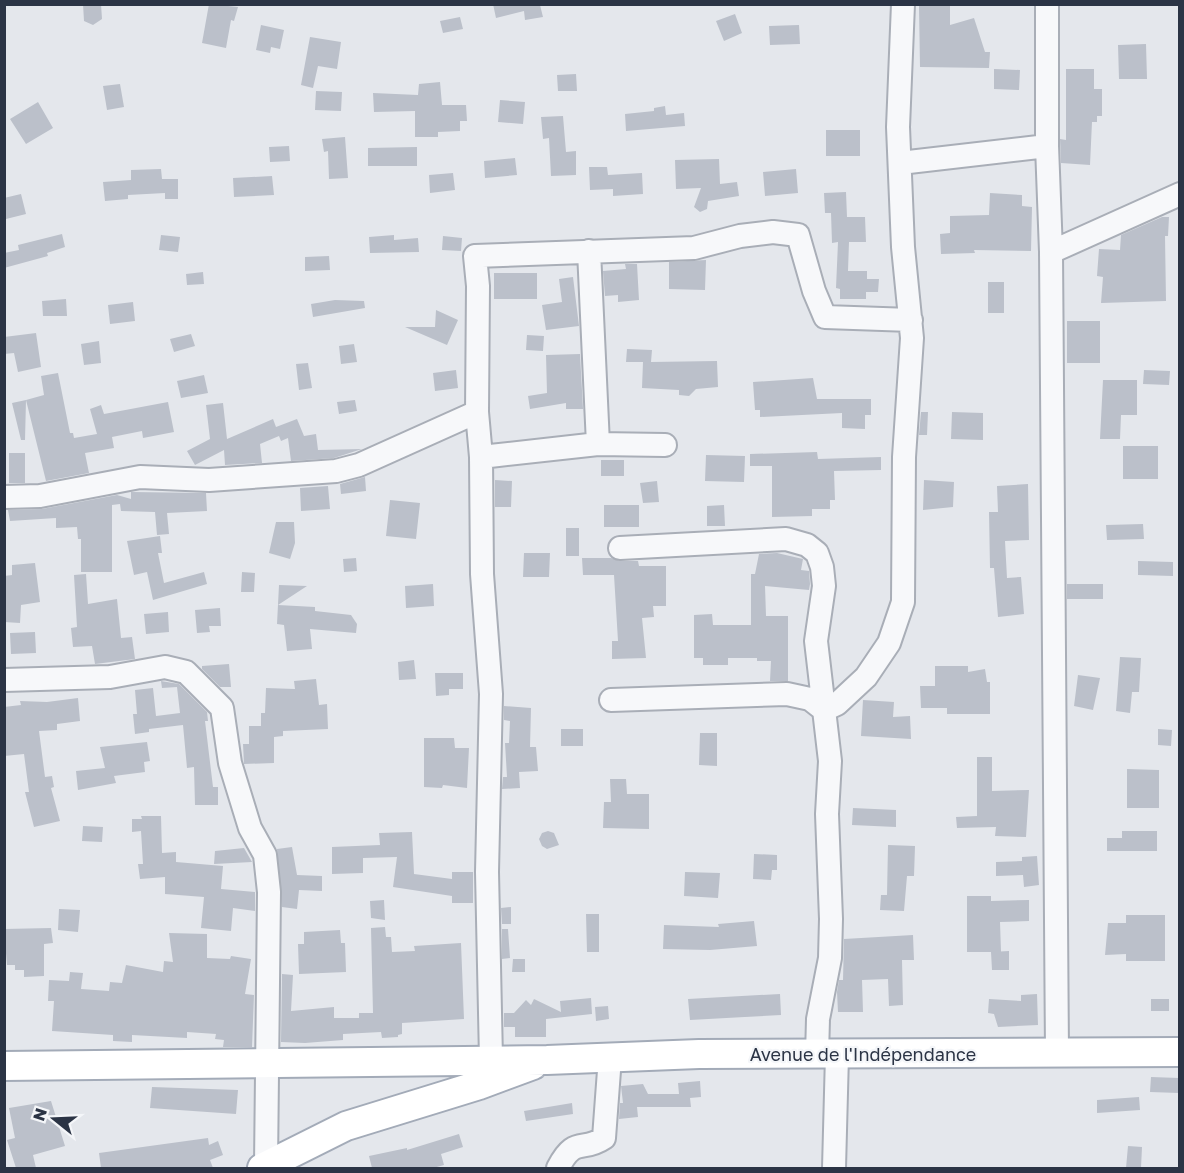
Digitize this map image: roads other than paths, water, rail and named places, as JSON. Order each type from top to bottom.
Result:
[{"type":"main road","name":"Avenue de l'Indépendance","points":[[547,1060],[610,1057],[1179,1052]]},
{"type":"main road","points":[[4,1066],[547,1060]]},
{"type":"main road","points":[[264,1167],[346,1126],[479,1085],[547,1060]]},
{"type":"street","points":[[824,710],[837,704],[866,677],[889,643],[903,602],[904,457],[911,320],[903,247],[898,127],[903,4]]},
{"type":"street","points":[[1047,4],[1047,146],[1052,252],[1057,1053]]},
{"type":"street","points":[[900,163],[1047,146]]},
{"type":"street","points":[[1052,252],[1179,194]]},
{"type":"street","points":[[491,1059],[488,872],[491,694],[482,574],[481,457],[477,412],[478,286],[475,256],[694,248],[740,236],[774,232],[798,235],[814,291],[825,317],[911,320]]},
{"type":"street","points":[[589,251],[598,444]]},
{"type":"street","points":[[4,497],[40,496],[140,477],[208,480],[336,471],[392,452],[477,412]]},
{"type":"street","points":[[481,457],[598,444],[665,445]]},
{"type":"street","points":[[620,548],[786,539],[807,545],[817,553],[822,567],[824,586],[816,641],[830,761],[827,814],[831,919],[830,958],[818,1019],[827,1055],[834,1168]]},
{"type":"street","points":[[4,680],[83,679],[165,667],[176,668],[196,680],[222,708],[230,763],[239,795],[250,828],[265,855],[268,892],[264,1167]]},
{"type":"street","points":[[611,700],[787,694],[810,699],[824,710]]},
{"type":"street","points":[[558,1168],[564,1156],[572,1149],[604,1138],[610,1057]]}]
